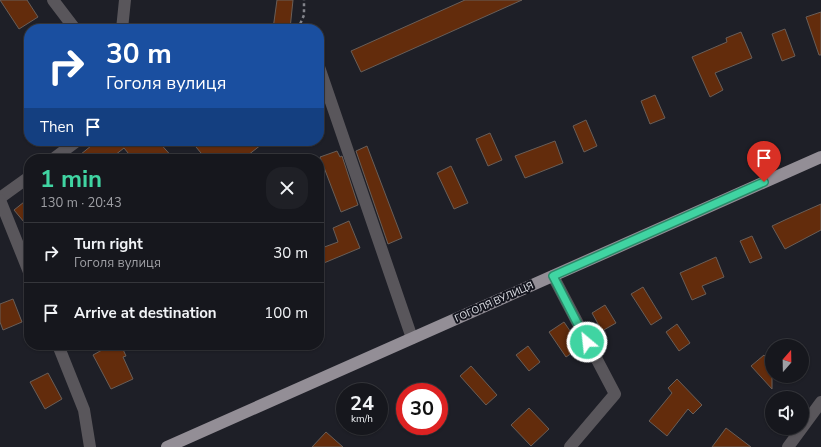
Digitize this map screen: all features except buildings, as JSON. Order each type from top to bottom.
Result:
[{"type":"main road","name":"ГОГОЛЯ ВУЛИЦЯ","points":[[167,447],[821,157]]},
{"type":"street","points":[[53,0],[71,24]]},
{"type":"street","points":[[123,24],[125,0]]},
{"type":"street","points":[[324,82],[412,338]]},
{"type":"street","points":[[60,154],[70,146]]},
{"type":"street","points":[[24,181],[0,199],[24,259]]},
{"type":"street","points":[[553,276],[615,394],[570,447]]},
{"type":"street","points":[[60,350],[84,410],[90,447]]},
{"type":"street","points":[[788,447],[821,402]]},
{"type":"path","points":[[300,24],[304,14],[304,0]]},
{"type":"route","points":[[587,342],[553,276],[764,182]]}]
